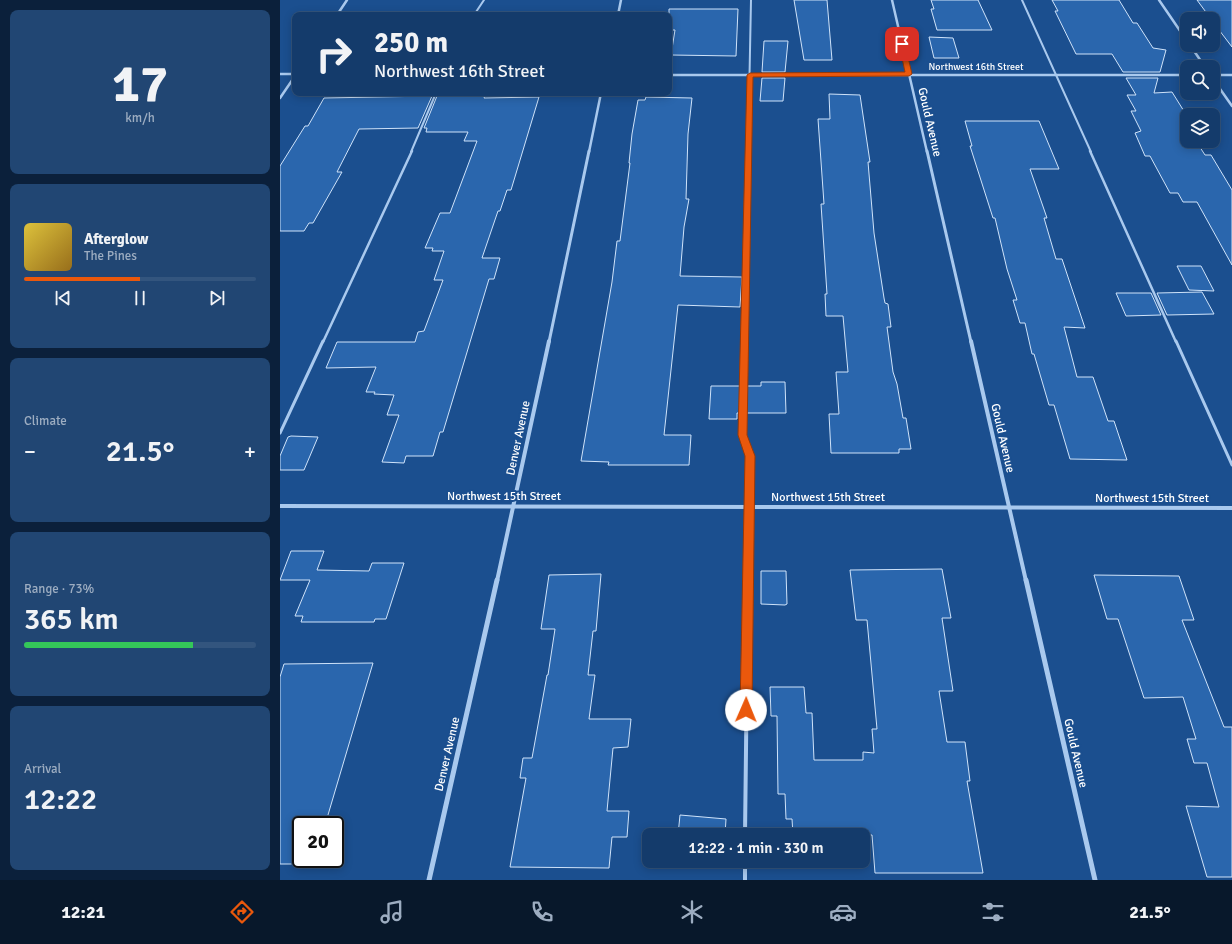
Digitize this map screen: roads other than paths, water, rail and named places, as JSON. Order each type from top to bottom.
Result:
[{"type":"street","points":[[339,12],[347,0]]},
{"type":"street","points":[[619,12],[621,0]]},
{"type":"street","name":"Gould Avenue","points":[[892,0],[1095,880]]},
{"type":"street","points":[[1159,0],[1180,31]]},
{"type":"street","points":[[280,74],[292,75]]},
{"type":"street","name":"Northwest 16th Street","points":[[672,75],[1180,75]]},
{"type":"street","points":[[1220,75],[1232,75]]},
{"type":"street","points":[[280,98],[292,80]]},
{"type":"street","points":[[1220,89],[1232,106]]},
{"type":"street","name":"Denver Avenue","points":[[429,880],[514,507],[600,96]]},
{"type":"street","name":"Northwest 15th Street","points":[[280,506],[1232,508]]},
{"type":"lane","points":[[476,12],[484,0]]},
{"type":"lane","points":[[745,828],[748,506],[750,456],[743,435],[751,0]]},
{"type":"lane","points":[[1022,0],[1057,74],[1232,465]]},
{"type":"lane","points":[[280,433],[403,171],[435,96]]},
{"type":"lane","points":[[745,868],[745,880]]}]
